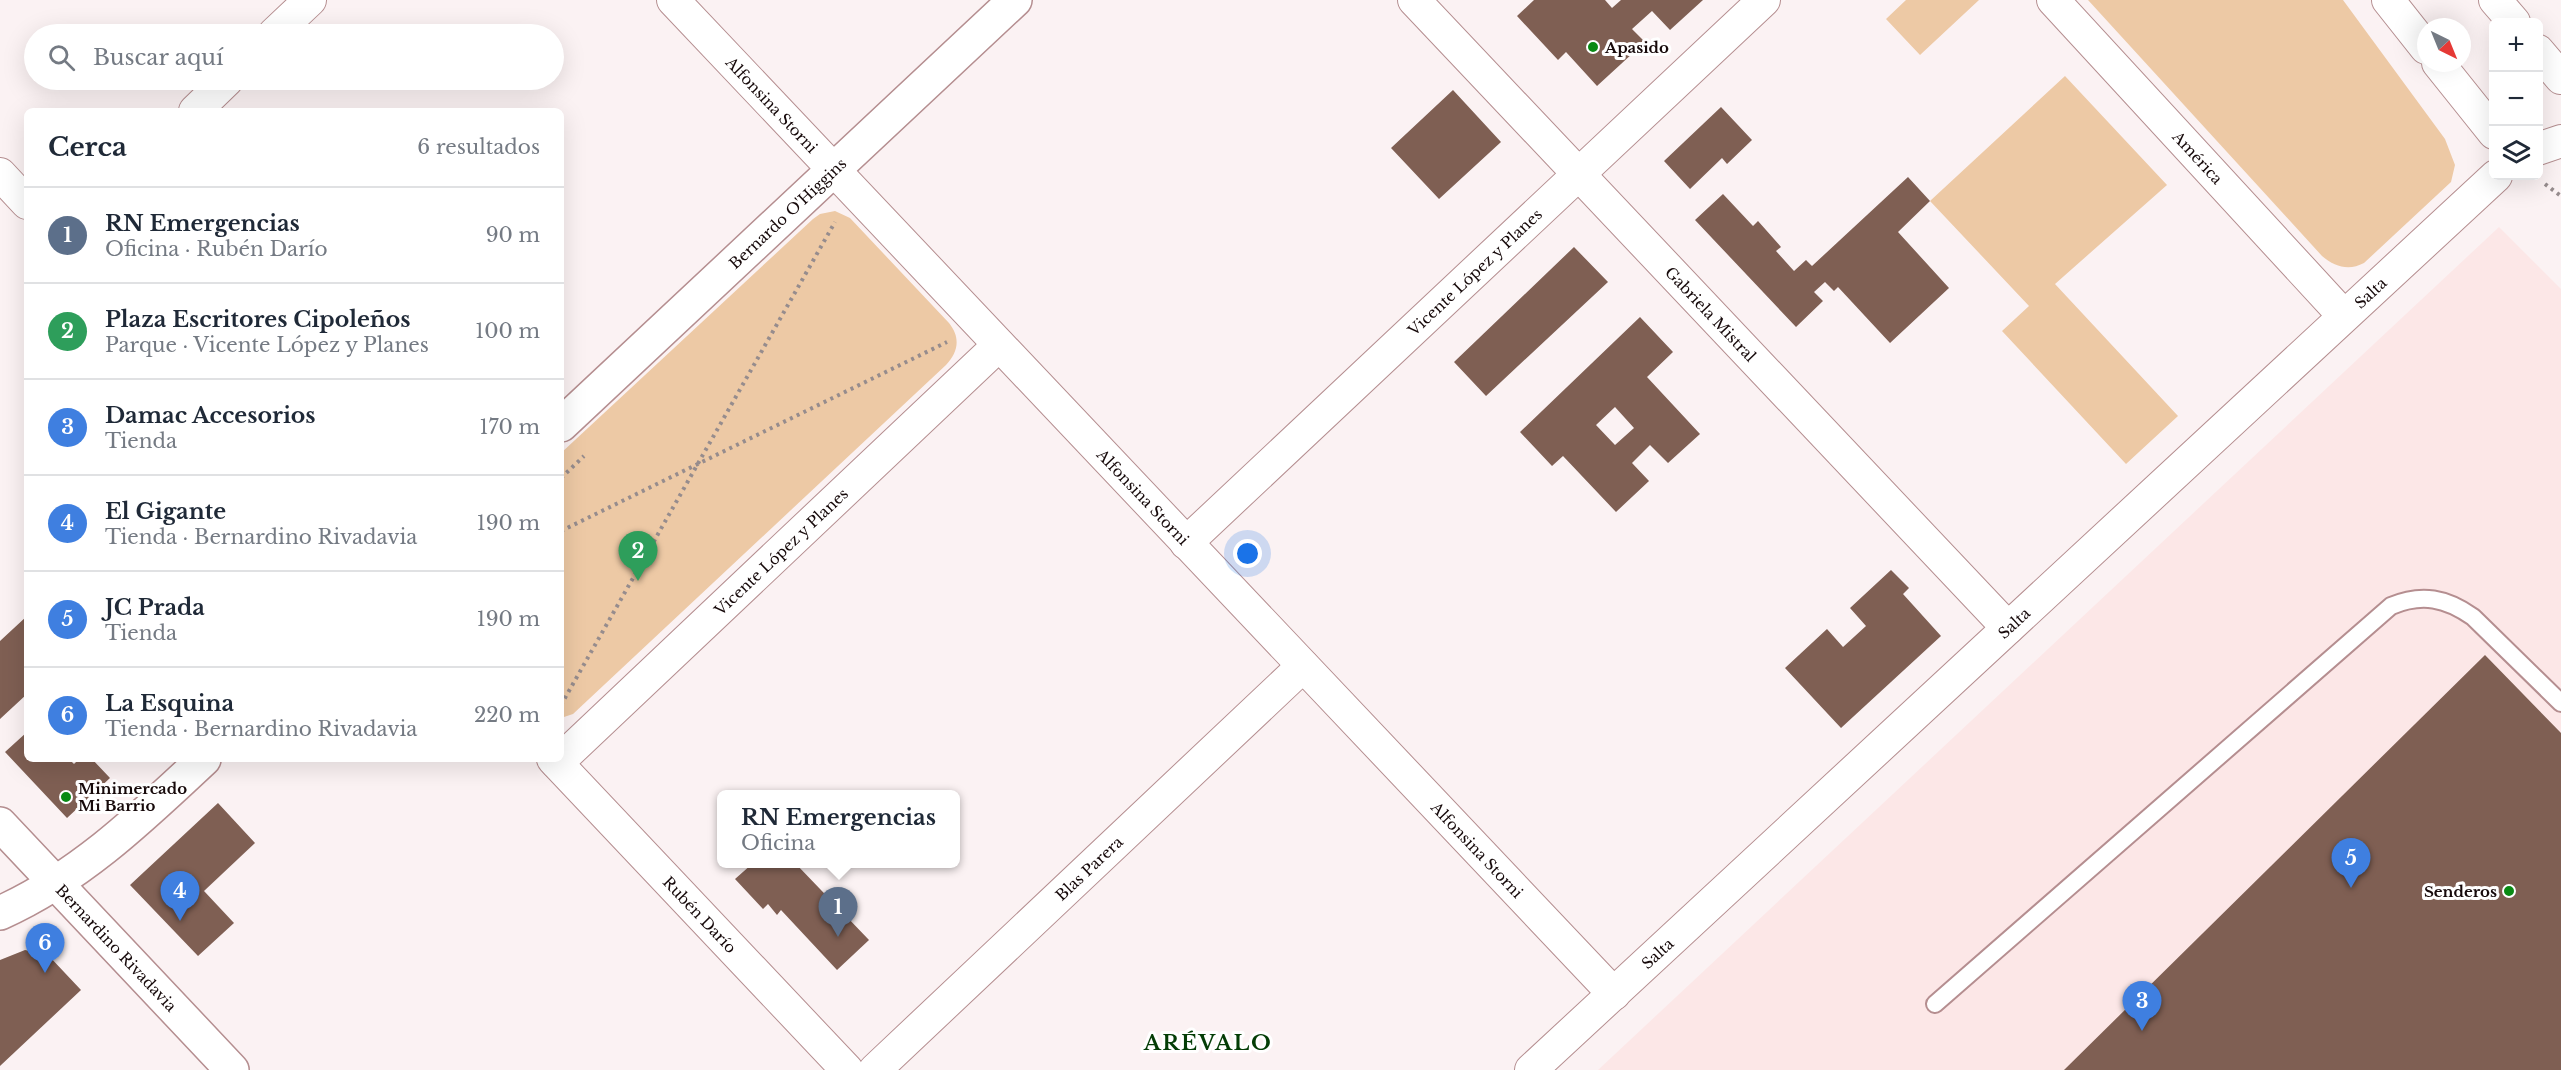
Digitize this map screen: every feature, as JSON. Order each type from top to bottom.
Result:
[{"type":"main road","name":"Bernardo O'Higgins","points":[[564,422],[1016,0]]},
{"type":"main road","points":[[0,913],[56,884],[111,844],[201,762]]},
{"type":"main road","name":"Bernardino Rivadavia","points":[[0,824],[232,1070]]},
{"type":"street","points":[[285,24],[310,0]]},
{"type":"street","name":"Alfonsina Storni","points":[[673,0],[1614,994]]},
{"type":"street","name":"Gabriela Mistral","points":[[1414,0],[2008,627]]},
{"type":"street","name":"Vicente López y Planes","points":[[1186,543],[1764,0]]},
{"type":"street","name":"América","points":[[2053,0],[2344,316]]},
{"type":"street","points":[[2388,0],[2417,37]]},
{"type":"street","points":[[2495,0],[2511,18]]},
{"type":"street","points":[[2543,57],[2561,78]]},
{"type":"street","points":[[2445,72],[2489,128]]},
{"type":"street","points":[[198,108],[217,90]]},
{"type":"street","points":[[2543,147],[2561,141]]},
{"type":"street","points":[[0,174],[24,200]]},
{"type":"street","name":"Salta","points":[[1532,1070],[2492,180]]},
{"type":"street","name":"Vicente López y Planes","points":[[564,753],[999,345]]},
{"type":"street","name":"Blas Parera","points":[[875,1070],[1303,666]]},
{"type":"street","name":"Rubén Darío","points":[[556,762],[847,1070]]},
{"type":"lane","points":[[1935,1004],[2391,606],[2423,597],[2441,600],[2456,606],[2473,617],[2561,703]]},
{"type":"path","points":[[564,701],[837,219],[845,227]]},
{"type":"path","points":[[564,530],[947,339],[945,351]]},
{"type":"path","points":[[564,705],[570,704]]},
{"type":"shaded area","points":[[1906,0],[1979,0],[1920,55],[1886,19]]},
{"type":"shaded area","points":[[2088,0],[2343,0],[2445,139],[2455,165],[2451,182],[2364,263],[2353,267],[2342,267],[2332,263],[2322,256]]},
{"type":"shaded area","points":[[2065,76],[2167,185],[2055,284],[2178,416],[2126,464],[2002,331],[2029,306],[1930,201]]},
{"type":"shaded area","points":[[835,211],[850,218],[949,323],[956,339],[953,355],[946,365],[573,714],[564,717],[564,450],[820,214]]},
{"type":"shaded area","points":[[2499,227],[2561,289],[2561,1070],[1598,1070]]},
{"type":"building","name":"Apasido","points":[[1534,0],[1605,0],[1612,8],[1621,0],[1703,0],[1670,30],[1652,11],[1632,29],[1645,42],[1597,86],[1566,52],[1558,60],[1517,16]]},
{"type":"building","points":[[1453,90],[1501,142],[1439,199],[1391,148]]},
{"type":"building","points":[[1721,107],[1752,140],[1727,164],[1722,158],[1690,189],[1664,161]]},
{"type":"building","points":[[1908,177],[1930,201],[1898,232],[1949,288],[1890,343],[1838,287],[1834,291],[1825,282],[1814,292],[1823,301],[1796,327],[1695,220],[1723,194],[1753,226],[1758,221],[1781,247],[1776,251],[1794,271],[1806,260],[1812,266]]},
{"type":"building","points":[[1574,247],[1608,282],[1486,396],[1454,362]]},
{"type":"building","points":[[1640,317],[1673,352],[1647,377],[1700,434],[1668,463],[1650,445],[1632,463],[1649,481],[1616,512],[1563,456],[1552,466],[1520,432]],"holes":[[[1615,407],[1634,428],[1615,445],[1596,425]]]},
{"type":"building","points":[[1891,570],[1909,588],[1903,594],[1941,636],[1841,728],[1785,668],[1827,629],[1843,647],[1866,626],[1850,608]]},
{"type":"building","points":[[24,619],[24,697],[0,719],[0,641]]},
{"type":"building","points":[[2485,655],[2561,733],[2561,1070],[2064,1070]]},
{"type":"building","points":[[24,735],[24,762],[72,762],[74,764],[95,762],[110,778],[67,818],[5,752]]},
{"type":"building","points":[[218,803],[255,843],[204,891],[234,923],[198,956],[130,885]]},
{"type":"building","points":[[747,868],[800,868],[869,940],[837,970],[781,910],[777,915],[768,904],[763,909],[735,879]]},
{"type":"building","points":[[25,950],[48,955],[81,990],[0,1066],[0,960]]},
{"type":"place","name":"Apasido","points":[[1593,47]]},
{"type":"place","name":"Plaza Escritores Cipoleños","points":[[638,581]]},
{"type":"place","name":"Minimercado Mi Barrio","points":[[66,797]]},
{"type":"place","name":"JC Prada","points":[[2351,888]]},
{"type":"place","name":"Senderos","points":[[2509,891]]},
{"type":"place","name":"El Gigante","points":[[180,921]]},
{"type":"place","name":"RN Emergencias","points":[[838,937]]},
{"type":"place","name":"La Esquina","points":[[45,973]]},
{"type":"place","name":"Damac Accesorios","points":[[2142,1031]]},
{"type":"district","name":"ARÉVALO","points":[[1208,1043]]}]
